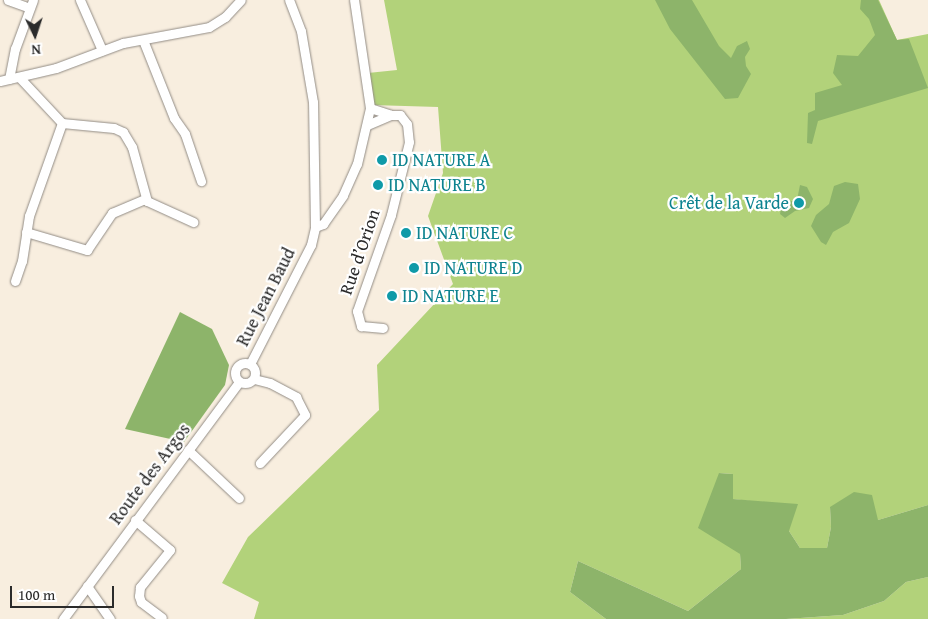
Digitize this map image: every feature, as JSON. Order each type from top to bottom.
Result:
[{"type":"street","points":[[8,0],[32,4],[15,49],[9,79]]},
{"type":"street","points":[[80,0],[102,50]]},
{"type":"street","points":[[9,79],[56,68],[102,50],[209,27],[225,17],[241,0]]},
{"type":"street","name":"Rue Jean Baud","points":[[250,364],[311,246],[315,227],[313,102],[301,31],[289,0]]},
{"type":"street","points":[[315,227],[324,224],[343,195],[357,164],[370,108],[354,0]]},
{"type":"street","points":[[143,40],[174,118],[185,134],[188,150],[201,181]]},
{"type":"street","points":[[9,79],[62,123],[114,128],[126,135],[132,147],[145,199],[153,206],[192,222]]},
{"type":"street","points":[[370,108],[391,115]]},
{"type":"street","points":[[367,125],[391,115]]},
{"type":"street","name":"Rue d’Orion","points":[[383,328],[361,326],[357,311],[391,214],[409,142],[408,124],[400,115],[391,115]]},
{"type":"street","points":[[15,281],[29,216],[62,123]]},
{"type":"street","points":[[26,232],[87,250],[93,246],[112,213],[145,199]]},
{"type":"street","points":[[242,363],[250,364],[256,373],[254,379],[248,383],[239,382],[234,374],[236,368],[242,363]]},
{"type":"street","points":[[254,379],[270,383],[296,397],[305,415],[260,463]]},
{"type":"street","name":"Route des Argos","points":[[63,619],[239,382]]},
{"type":"street","points":[[188,450],[239,498]]},
{"type":"street","points":[[135,520],[170,550],[140,587],[139,596],[141,602],[162,618]]},
{"type":"street","points":[[87,586],[110,619]]},
{"type":"green space","points":[[384,0],[879,0],[897,40],[928,34],[928,505],[878,520],[830,507],[831,527],[827,548],[800,548],[789,531],[758,502],[733,499],[733,474],[719,473],[740,554],[741,569],[688,611],[578,561],[570,592],[606,619],[254,619],[259,602],[222,583],[248,537],[379,410],[377,365],[453,284],[428,216],[443,173],[438,107],[372,105],[368,73],[397,70]]},
{"type":"green space","points":[[655,0],[692,0],[719,46],[731,58],[737,46],[747,41],[750,49],[745,57],[746,66],[751,74],[738,98],[725,99],[670,29]]},
{"type":"green space","points":[[861,0],[878,0],[897,40],[909,39],[928,88],[818,121],[812,144],[807,143],[808,113],[815,110],[815,93],[842,85],[833,73],[837,55],[858,56],[875,35],[869,19],[860,9]]},
{"type":"green space","points":[[845,182],[858,184],[860,199],[849,223],[833,232],[826,245],[821,242],[811,226],[816,215],[829,204],[834,186]]},
{"type":"green space","points":[[800,185],[807,187],[813,199],[809,208],[795,211],[785,218],[780,214],[782,203],[797,200]]},
{"type":"green space","points":[[180,312],[212,329],[229,365],[225,385],[184,442],[125,429]]},
{"type":"green space","points":[[719,473],[733,474],[733,499],[798,504],[789,531],[800,548],[827,548],[831,527],[830,507],[854,492],[872,495],[878,520],[928,505],[928,577],[906,582],[884,601],[843,615],[786,619],[606,619],[570,592],[578,561],[688,611],[741,569],[740,554],[698,528]]},
{"type":"green space","points":[[928,577],[928,619],[786,619],[843,615],[884,601],[906,582]]},
{"type":"place","name":"ID NATURE A","points":[[382,160]]},
{"type":"place","name":"ID NATURE B","points":[[378,185]]},
{"type":"place","name":"Crêt de la Varde","points":[[799,203]]},
{"type":"place","name":"ID NATURE C","points":[[406,233]]},
{"type":"place","name":"ID NATURE D","points":[[414,268]]},
{"type":"place","name":"ID NATURE E","points":[[392,296]]}]
